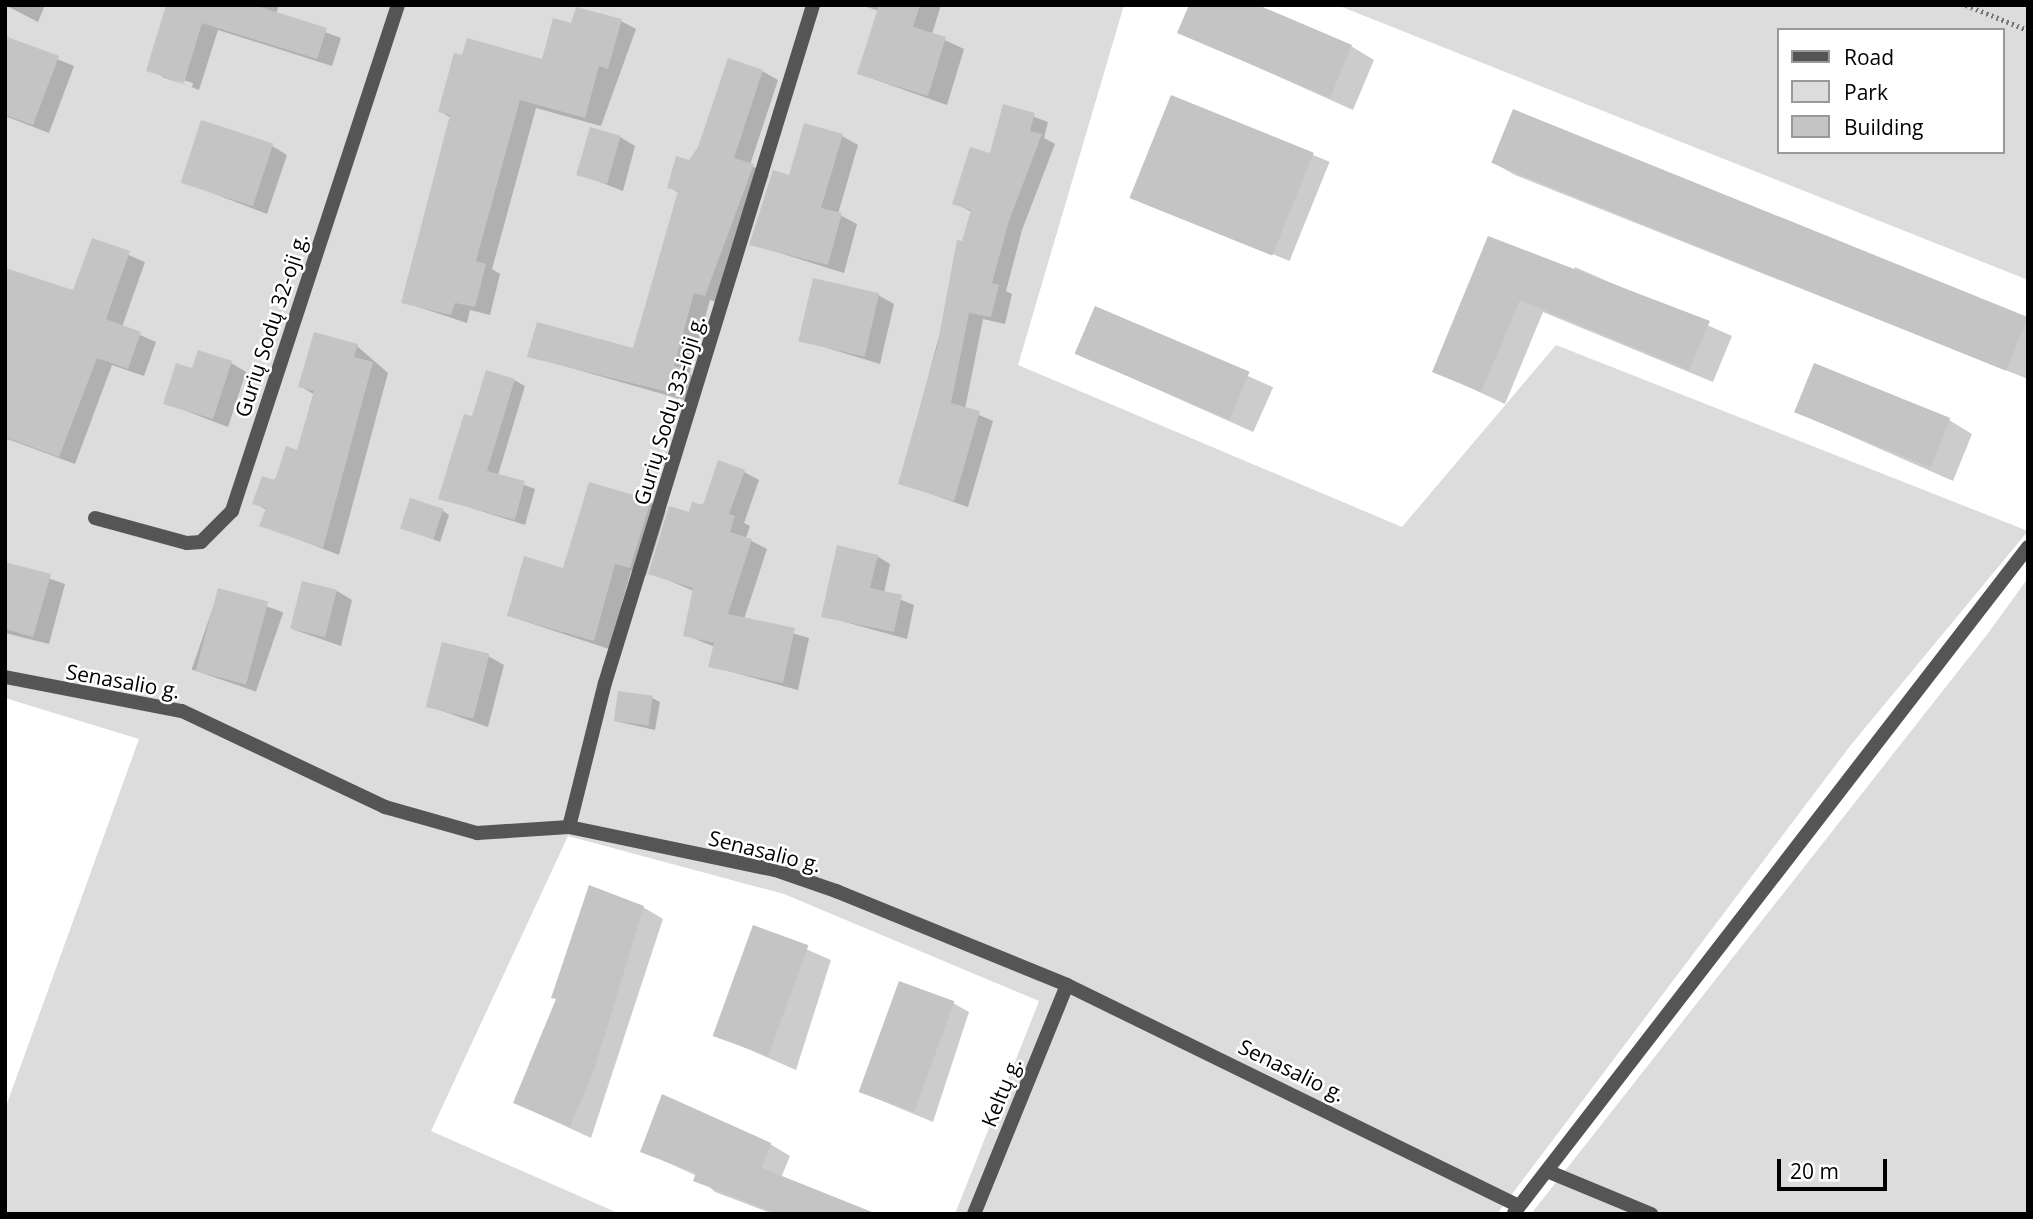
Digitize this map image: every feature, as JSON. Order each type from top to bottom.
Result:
[{"type":"street","name":"Gurių Sodų 32-oji g.","points":[[95,517],[187,544],[201,542],[232,511],[398,5]]},
{"type":"street","name":"Gurių Sodų 33-ioji g.","points":[[569,827],[605,682],[813,5]]},
{"type":"street","points":[[1516,1210],[2028,547]]},
{"type":"street","name":"Senasalio g.","points":[[5,677],[182,711],[385,807],[477,833],[569,827],[775,870],[1067,985],[1516,1210]]},
{"type":"street","name":"Keltų g.","points":[[974,1214],[1067,985]]},
{"type":"street","points":[[1547,1171],[1651,1214]]},
{"type":"path","points":[[1966,5],[2028,30]]},
{"type":"green space","points":[[5,5],[1124,5],[1018,365],[1402,527],[1556,345],[2028,531],[1850,746],[1497,1214],[955,1214],[1039,1001],[784,894],[568,836],[431,1131],[620,1214],[5,1214],[5,1109],[139,739],[5,698]]},
{"type":"green space","points":[[1337,5],[2028,5],[2028,280]]},
{"type":"green space","points":[[2028,578],[2028,1214],[1531,1214],[1989,632]]},
{"type":"building","points":[[166,5],[254,5],[327,28],[317,59],[202,23],[184,83],[146,71]]},
{"type":"building","points":[[879,5],[920,5],[913,27],[946,37],[928,96],[857,74]]},
{"type":"building","points":[[1189,5],[1258,5],[1352,45],[1330,98],[1177,33]]},
{"type":"building","points":[[576,7],[622,19],[608,69],[599,66],[585,118],[520,100],[476,261],[486,264],[475,307],[455,303],[451,315],[401,303],[450,115],[438,112],[454,53],[462,55],[467,38],[542,59],[553,18],[571,23]]},
{"type":"building","points":[[5,36],[59,56],[33,125],[5,115]]},
{"type":"building","points":[[728,58],[763,70],[734,158],[754,164],[705,296],[694,293],[674,366],[683,368],[676,394],[527,357],[537,322],[633,348],[678,191],[667,188],[676,156],[689,160],[698,147]]},
{"type":"building","points":[[1171,95],[1314,153],[1272,256],[1129,198]]},
{"type":"building","points":[[1003,104],[1035,113],[1030,131],[1042,134],[1009,221],[992,283],[999,285],[991,317],[969,313],[951,403],[980,411],[954,501],[898,484],[937,347],[957,240],[962,241],[971,210],[952,204],[970,147],[990,153]]},
{"type":"building","points":[[1513,109],[2028,317],[2006,371],[1491,163]]},
{"type":"building","points":[[201,120],[273,143],[253,206],[181,183]]},
{"type":"building","points":[[804,123],[843,134],[821,208],[842,213],[828,265],[749,245],[773,170],[789,175]]},
{"type":"building","points":[[590,127],[621,136],[607,184],[576,175]]},
{"type":"building","points":[[1488,236],[1710,321],[1689,370],[1520,300],[1481,392],[1432,372]]},
{"type":"building","points":[[92,238],[130,251],[106,319],[141,332],[128,369],[97,358],[59,457],[5,437],[5,268],[73,290]]},
{"type":"building","points":[[813,278],[879,293],[865,357],[798,341]]},
{"type":"building","points":[[1095,306],[1250,372],[1229,420],[1075,354]]},
{"type":"building","points":[[314,332],[358,344],[354,357],[373,362],[323,548],[259,526],[266,508],[252,504],[262,476],[275,480],[286,446],[297,450],[314,391],[298,387]]},
{"type":"building","points":[[198,350],[232,361],[213,419],[163,404],[176,363],[192,368]]},
{"type":"building","points":[[1814,363],[1950,418],[1930,467],[1794,412]]},
{"type":"building","points":[[486,370],[515,379],[487,471],[525,481],[515,520],[438,499],[464,414],[472,416]]},
{"type":"building","points":[[718,460],[745,470],[729,514],[735,516],[730,532],[752,539],[728,614],[795,628],[783,683],[708,667],[714,643],[683,636],[693,588],[648,574],[669,506],[689,512],[692,502],[703,505]]},
{"type":"building","points":[[589,482],[651,500],[630,568],[615,564],[594,641],[507,616],[524,556],[563,568]]},
{"type":"building","points":[[410,498],[443,509],[433,539],[400,528]]},
{"type":"building","points":[[837,545],[878,555],[870,588],[902,595],[894,632],[821,617]]},
{"type":"building","points":[[5,562],[51,574],[33,637],[5,629]]},
{"type":"building","points":[[302,581],[337,590],[325,637],[290,629]]},
{"type":"building","points":[[218,588],[268,601],[246,685],[196,671]]},
{"type":"building","points":[[442,642],[490,654],[473,719],[426,707]]},
{"type":"building","points":[[618,691],[653,696],[648,726],[614,721]]},
{"type":"building","points":[[589,885],[644,906],[595,1067],[570,1127],[513,1103],[556,999],[551,998]]},
{"type":"building","points":[[753,925],[808,945],[768,1056],[713,1036]]},
{"type":"building","points":[[899,981],[954,1001],[914,1112],[859,1092]]},
{"type":"building","points":[[662,1094],[771,1143],[762,1168],[877,1214],[779,1214],[693,1181],[696,1173],[640,1152]]}]
